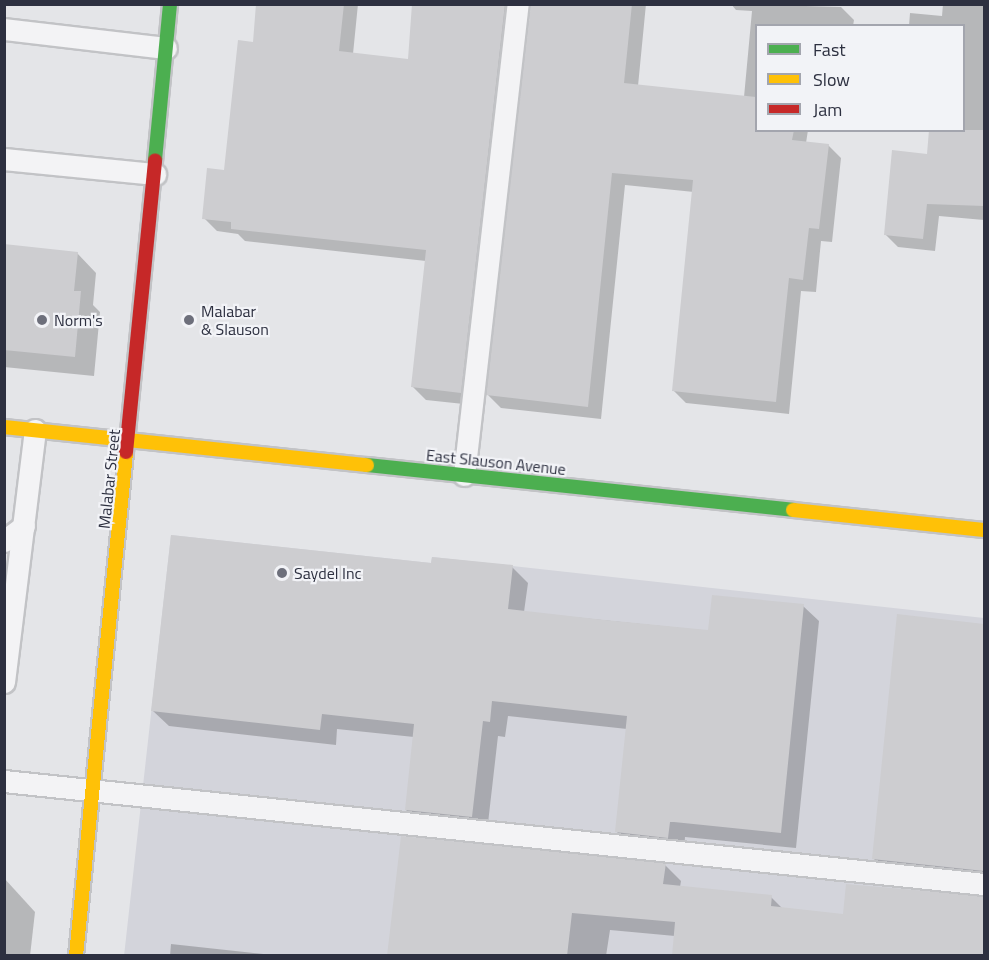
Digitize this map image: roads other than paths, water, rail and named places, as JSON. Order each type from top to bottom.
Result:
[{"type":"main road","name":"Malabar Street","points":[[76,956],[130,441],[170,4]]},
{"type":"main road","name":"East Slauson Avenue","points":[[4,427],[984,530]]},
{"type":"lane","points":[[464,475],[518,4]]},
{"type":"lane","points":[[4,29],[166,48]]},
{"type":"lane","points":[[4,159],[155,174]]},
{"type":"lane","points":[[4,682],[35,430]]},
{"type":"lane","points":[[4,542],[24,526]]},
{"type":"lane","points":[[4,781],[984,884]]},
{"type":"place","name":"Norm's","points":[[42,320]]},
{"type":"place","name":"Malabar & Slauson","points":[[189,320]]},
{"type":"place","name":"Saydel Inc","points":[[282,573]]}]
